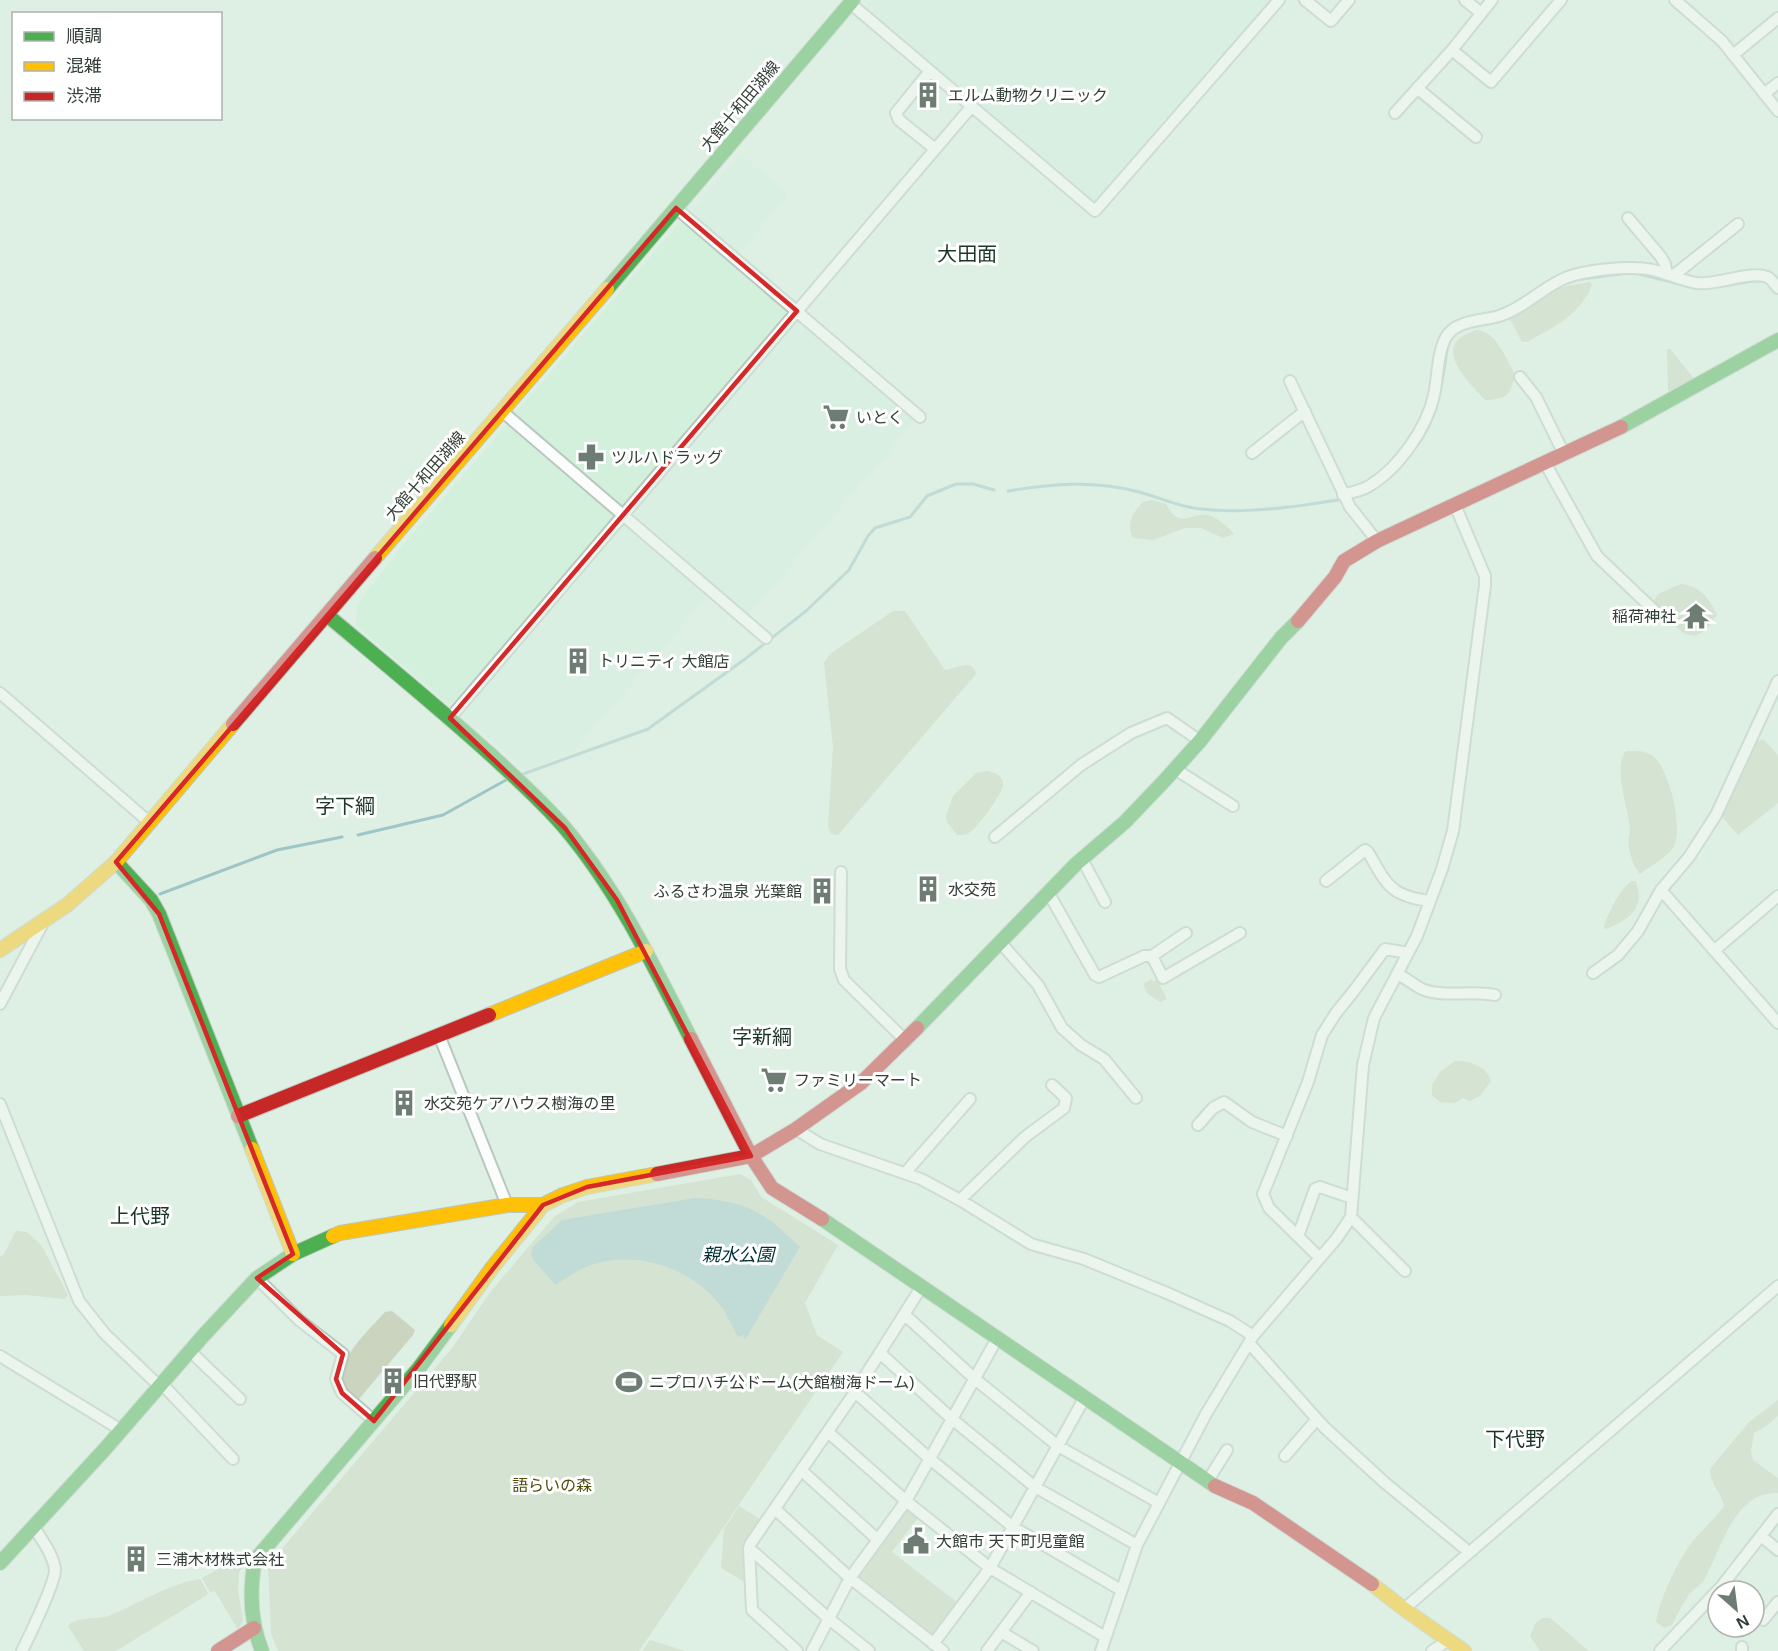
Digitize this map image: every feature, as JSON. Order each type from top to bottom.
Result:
[{"type":"street","points":[[852,1],[930,71],[1095,211],[1279,0]]},
{"type":"street","points":[[1305,0],[1331,21],[1349,0]]},
{"type":"street","points":[[1466,0],[1481,13]]},
{"type":"street","points":[[1395,113],[1452,50],[1492,0]]},
{"type":"street","points":[[1452,50],[1491,82],[1561,0]]},
{"type":"street","points":[[1675,0],[1722,41],[1778,111]]},
{"type":"street","name":"大館十和田湖線","points":[[0,950],[67,905],[116,862],[852,1]]},
{"type":"street","points":[[1733,55],[1778,18]]},
{"type":"street","points":[[930,71],[896,113],[899,120],[935,149]]},
{"type":"street","points":[[1764,94],[1778,83]]},
{"type":"street","points":[[1417,88],[1476,136]]},
{"type":"street","points":[[450,718],[972,106]]},
{"type":"street","points":[[676,208],[920,417]]},
{"type":"street","points":[[1628,218],[1660,257],[1670,275]]},
{"type":"street","points":[[1670,275],[1738,224]]},
{"type":"street","points":[[1343,495],[1368,487],[1379,479],[1399,460],[1415,440],[1434,397],[1442,347],[1454,328],[1502,315],[1564,278],[1604,270],[1628,268],[1651,270],[1697,283],[1762,276],[1769,278],[1778,288]]},
{"type":"street","points":[[262,1651],[254,1628],[250,1586],[255,1560],[419,1368],[492,1268],[543,1205],[587,1187],[752,1155],[796,1129],[861,1083],[906,1041],[1048,892],[1125,822],[1200,741],[1281,638],[1311,609],[1344,561],[1377,541],[1631,422],[1778,340]]},
{"type":"street","points":[[1520,377],[1536,397],[1564,454]]},
{"type":"street","points":[[1290,381],[1343,495],[1377,541]]},
{"type":"street","points":[[1252,453],[1305,411]]},
{"type":"street","points":[[503,412],[766,638]]},
{"type":"street","points":[[1545,464],[1597,556],[1660,616]]},
{"type":"street","points":[[1101,1651],[1137,1545],[1179,1463],[1251,1340],[1342,1232],[1351,1217],[1363,1065],[1374,1018],[1417,936],[1442,869],[1453,831],[1485,585],[1485,576],[1455,506]]},
{"type":"street","points":[[327,615],[450,718],[527,788],[565,828],[617,900],[752,1155],[772,1188],[830,1224],[998,1337],[1207,1482],[1253,1503],[1360,1575],[1464,1651]]},
{"type":"street","points":[[1593,973],[1618,955],[1638,931],[1661,890],[1689,856],[1716,814],[1778,681]]},
{"type":"street","points":[[0,693],[149,822]]},
{"type":"street","points":[[995,837],[1081,765],[1131,733],[1167,718],[1200,741]]},
{"type":"street","points":[[1175,769],[1233,806]]},
{"type":"street","points":[[1326,881],[1365,850],[1381,876],[1398,893],[1408,899],[1430,902]]},
{"type":"street","points":[[1082,859],[1105,902]]},
{"type":"street","points":[[116,862],[151,900],[159,914],[292,1254]]},
{"type":"street","points":[[841,872],[840,969],[844,980],[906,1041]]},
{"type":"street","points":[[1661,890],[1778,1023]]},
{"type":"street","points":[[1048,892],[1095,975],[1099,977],[1144,956],[1152,956],[1186,933]]},
{"type":"street","points":[[1715,950],[1778,896]]},
{"type":"street","points":[[0,1004],[43,922]]},
{"type":"street","points":[[1152,956],[1163,978],[1240,933]]},
{"type":"street","points":[[1000,942],[1038,985],[1062,1028],[1081,1045],[1104,1059],[1136,1098]]},
{"type":"street","points":[[1319,1257],[1269,1208],[1263,1194],[1308,1082],[1322,1035],[1385,949],[1408,953]]},
{"type":"street","points":[[238,1116],[646,951]]},
{"type":"street","points":[[1397,974],[1422,989],[1431,991],[1483,992],[1495,995]]},
{"type":"street","points":[[439,1035],[507,1205]]},
{"type":"street","points":[[960,1200],[1025,1137],[1064,1108],[1066,1098],[1052,1085]]},
{"type":"street","points":[[905,1173],[970,1099]]},
{"type":"street","points":[[1198,1125],[1213,1108],[1224,1102],[1252,1122],[1287,1136]]},
{"type":"street","points":[[0,1104],[79,1301],[105,1334],[154,1381],[161,1383],[233,1459]]},
{"type":"street","points":[[796,1129],[820,1144],[921,1179],[960,1200],[1030,1244],[1084,1259],[1230,1321],[1251,1340],[1317,1419],[1384,1482],[1468,1552]]},
{"type":"street","points":[[1298,1236],[1315,1189],[1320,1187],[1352,1198]]},
{"type":"street","points":[[0,1563],[257,1278],[292,1254],[340,1233],[507,1205],[543,1205]]},
{"type":"street","points":[[1351,1217],[1405,1271]]},
{"type":"street","points":[[257,1278],[299,1320],[343,1354],[336,1379],[342,1393],[374,1421]]},
{"type":"street","points":[[797,1651],[752,1610],[749,1548],[855,1392],[922,1286]]},
{"type":"street","points":[[1404,1609],[1778,1286]]},
{"type":"street","points":[[905,1315],[975,1379],[1058,1446],[1159,1503]]},
{"type":"street","points":[[812,1651],[850,1578],[906,1501],[998,1337]]},
{"type":"street","points":[[190,1351],[240,1399]]},
{"type":"street","points":[[880,1353],[952,1419],[1035,1486],[1137,1545]]},
{"type":"street","points":[[0,1356],[121,1430]]},
{"type":"street","points":[[855,1392],[930,1459],[1013,1527],[1121,1590]]},
{"type":"street","points":[[933,1644],[990,1568],[1085,1397]]},
{"type":"street","points":[[1285,1456],[1317,1419]]},
{"type":"street","points":[[828,1432],[906,1501],[990,1568],[1105,1637]]},
{"type":"street","points":[[1207,1482],[1227,1450]]},
{"type":"street","points":[[801,1470],[878,1540]]},
{"type":"street","points":[[774,1509],[850,1578],[943,1651]]},
{"type":"street","points":[[1731,1579],[1778,1514]]},
{"type":"street","points":[[22,1651],[40,1612],[55,1570],[51,1556],[34,1527]]},
{"type":"street","points":[[1761,1536],[1778,1550]]},
{"type":"street","points":[[749,1548],[869,1651]]},
{"type":"street","points":[[987,1651],[1031,1592]]},
{"type":"street","points":[[1766,1616],[1778,1602]]},
{"type":"street","points":[[1660,1651],[1706,1606]]},
{"type":"street","points":[[218,1651],[254,1628]]},
{"type":"street","points":[[1001,1632],[1034,1651]]},
{"type":"street","points":[[1432,1651],[1449,1640]]},
{"type":"highlighted area","points":[[676,208],[797,311],[450,718],[565,828],[617,900],[751,1156],[587,1187],[543,1205],[374,1421],[342,1393],[336,1379],[343,1354],[257,1278],[293,1254],[159,914],[116,862]]},
{"type":"shaded area","points":[[871,0],[1274,0],[1100,202],[1089,202],[866,6]]},
{"type":"shaded area","points":[[740,154],[788,195],[737,254],[689,214]]},
{"type":"shaded area","points":[[682,220],[792,314],[624,508],[619,508],[512,417]]},
{"type":"shaded area","points":[[797,317],[916,420],[745,618],[627,515]]},
{"type":"shaded area","points":[[508,423],[615,516],[489,665],[464,693],[449,705],[356,625],[357,604],[397,552]]},
{"type":"shaded area","points":[[622,521],[706,595],[705,599],[572,753],[525,770],[463,716],[474,696]]},
{"type":"green space","points":[[1590,282],[1592,285],[1587,295],[1573,312],[1547,331],[1527,342],[1522,342],[1510,319],[1561,287]]},
{"type":"green space","points":[[1477,330],[1490,335],[1495,340],[1515,374],[1509,392],[1498,399],[1485,400],[1461,372],[1456,362],[1453,352],[1455,344],[1463,336]]},
{"type":"green space","points":[[1667,349],[1670,349],[1696,381],[1671,396],[1668,390]]},
{"type":"green space","points":[[1152,500],[1166,504],[1171,512],[1180,518],[1211,516],[1234,534],[1223,538],[1201,528],[1185,528],[1153,540],[1133,538],[1130,523],[1136,510],[1143,502]]},
{"type":"green space","points":[[1681,584],[1699,590],[1711,603],[1717,615],[1700,634],[1691,635],[1679,630],[1661,612],[1654,601],[1658,594]]},
{"type":"green space","points":[[893,611],[905,611],[945,670],[967,665],[974,669],[976,674],[838,835],[831,834],[828,826],[833,747],[824,663],[830,654]]},
{"type":"green space","points":[[1764,740],[1778,755],[1778,803],[1738,835],[1720,815],[1757,741]]},
{"type":"green space","points":[[1626,751],[1647,753],[1659,763],[1670,787],[1676,815],[1676,839],[1673,848],[1640,874],[1633,862],[1628,845],[1630,829],[1621,777],[1622,758]]},
{"type":"green space","points":[[987,771],[1000,777],[1003,782],[1002,789],[974,829],[967,834],[957,835],[947,822],[946,816],[953,796],[976,773]]},
{"type":"green space","points":[[1632,881],[1636,881],[1638,891],[1637,906],[1628,917],[1606,929],[1604,927],[1615,902],[1623,889]]},
{"type":"green space","points":[[1152,979],[1157,980],[1167,999],[1160,1002],[1148,994],[1143,984]]},
{"type":"green space","points":[[1455,1061],[1477,1065],[1486,1071],[1491,1081],[1480,1096],[1470,1101],[1463,1098],[1454,1103],[1440,1102],[1432,1095],[1432,1085],[1441,1071]]},
{"type":"green space","name":"語らいの森","points":[[740,1174],[751,1180],[761,1197],[838,1245],[805,1303],[817,1335],[843,1352],[639,1651],[278,1651],[271,1634],[268,1565],[453,1347],[491,1291],[554,1217],[578,1202]]},
{"type":"green space","points":[[16,1231],[27,1232],[41,1245],[68,1296],[64,1299],[26,1295],[0,1296],[0,1257],[4,1254]]},
{"type":"green space","points":[[392,1311],[415,1330],[413,1335],[359,1399],[352,1399],[345,1387],[343,1376],[350,1352],[385,1312]]},
{"type":"green space","points":[[1778,1400],[1778,1416],[1754,1433],[1751,1451],[1753,1460],[1778,1478],[1778,1493],[1763,1495],[1750,1502],[1740,1512],[1723,1539],[1704,1580],[1688,1596],[1672,1625],[1665,1628],[1656,1622],[1670,1580],[1693,1541],[1724,1506],[1711,1478],[1710,1469],[1749,1422]]},
{"type":"green space","points":[[739,1506],[763,1521],[748,1543],[748,1584],[721,1568],[724,1529]]},
{"type":"green space","points":[[907,1510],[918,1518],[892,1552],[958,1603],[933,1636],[857,1578]]},
{"type":"green space","points":[[240,1557],[245,1559],[245,1563],[239,1573],[238,1590],[243,1621],[238,1630],[215,1591],[210,1592],[202,1578]]},
{"type":"green space","points":[[200,1579],[207,1595],[116,1651],[84,1651],[68,1626],[81,1619],[108,1616],[177,1585]]},
{"type":"green space","points":[[1543,1618],[1550,1618],[1589,1651],[1540,1651],[1530,1636],[1536,1622]]},
{"type":"green space","points":[[650,1640],[685,1651],[642,1651]]},
{"type":"water","name":"親水公園","points":[[695,1198],[728,1202],[753,1210],[764,1216],[800,1247],[745,1340],[743,1335],[738,1337],[723,1309],[708,1292],[694,1281],[661,1265],[644,1261],[608,1261],[586,1267],[555,1285],[531,1254],[533,1247],[562,1220]]},
{"type":"waterway","points":[[1635,273],[1684,285]]},
{"type":"waterway","points":[[1582,279],[1620,274]]},
{"type":"waterway","points":[[1723,286],[1764,281]]},
{"type":"waterway","points":[[1418,444],[1436,409],[1448,344],[1452,337]]},
{"type":"waterway","points":[[523,774],[648,729],[745,659],[806,611],[849,570],[875,528],[910,517],[927,496],[956,484],[973,484],[994,490]]},
{"type":"waterway","points":[[1008,491],[1040,486],[1103,485],[1135,491],[1184,506],[1235,511],[1338,500]]},
{"type":"waterway","points":[[358,835],[443,815],[506,780]]},
{"type":"waterway","points":[[160,894],[277,850],[342,837]]},
{"type":"traffic: fast","points":[[607,289],[853,0]]},
{"type":"traffic: fast","points":[[1621,427],[1778,340]]},
{"type":"traffic: fast","points":[[327,615],[490,754],[565,828],[602,877],[618,903],[691,1039]]},
{"type":"traffic: fast","points":[[917,1028],[1076,864],[1125,822],[1166,779],[1200,741],[1281,638],[1298,621]]},
{"type":"traffic: fast","points":[[116,862],[151,900],[159,914],[252,1149]]},
{"type":"traffic: fast","points":[[822,1219],[1215,1486]]},
{"type":"traffic: fast","points":[[0,1563],[257,1278],[293,1254],[333,1236]]},
{"type":"traffic: fast","points":[[262,1651],[255,1629],[252,1606],[255,1560],[419,1368],[451,1325]]},
{"type":"traffic: slow","points":[[375,558],[607,289]]},
{"type":"traffic: slow","points":[[0,950],[67,905],[116,862],[233,724]]},
{"type":"traffic: slow","points":[[489,1015],[646,951]]},
{"type":"traffic: slow","points":[[252,1149],[293,1254]]},
{"type":"traffic: slow","points":[[451,1325],[492,1268],[543,1205],[587,1187],[657,1174]]},
{"type":"traffic: slow","points":[[333,1236],[507,1205],[543,1205]]},
{"type":"traffic: slow","points":[[1372,1584],[1464,1651]]},
{"type":"traffic: jam","points":[[1298,621],[1335,577],[1344,561],[1377,541],[1621,427]]},
{"type":"traffic: jam","points":[[233,724],[375,558]]},
{"type":"traffic: jam","points":[[238,1116],[489,1015]]},
{"type":"traffic: jam","points":[[657,1174],[751,1156],[796,1129],[861,1083],[917,1028]]},
{"type":"traffic: jam","points":[[691,1039],[751,1156],[772,1188],[822,1219]]},
{"type":"traffic: jam","points":[[1215,1486],[1253,1503],[1372,1584]]},
{"type":"traffic: jam","points":[[218,1651],[254,1628]]},
{"type":"place","name":"エルム動物クリニック","points":[[928,95]]},
{"type":"place","name":"いとく","points":[[836,417]]},
{"type":"place","name":"ツルハドラッグ","points":[[591,457]]},
{"type":"place","name":"稲荷神社","points":[[1696,616]]},
{"type":"place","name":"トリニティ 大館店","points":[[578,661]]},
{"type":"place","name":"水交苑","points":[[928,889]]},
{"type":"place","name":"ふるさわ温泉 光葉館","points":[[822,891]]},
{"type":"place","name":"ファミリーマート","points":[[774,1080]]},
{"type":"place","name":"水交苑ケアハウス樹海の里","points":[[404,1103]]},
{"type":"place","name":"旧代野駅","points":[[393,1381]]},
{"type":"place","name":"ニプロハチ公ドーム(大館樹海ドーム)","points":[[629,1382]]},
{"type":"place","name":"大館市 天下町児童館","points":[[916,1541]]},
{"type":"place","name":"三浦木材株式会社","points":[[136,1559]]},
{"type":"district","name":"大田面","points":[[967,254]]},
{"type":"district","name":"字下綱","points":[[345,806]]},
{"type":"district","name":"字新綱","points":[[762,1037]]},
{"type":"district","name":"上代野","points":[[140,1216]]},
{"type":"district","name":"下代野","points":[[1515,1439]]}]
